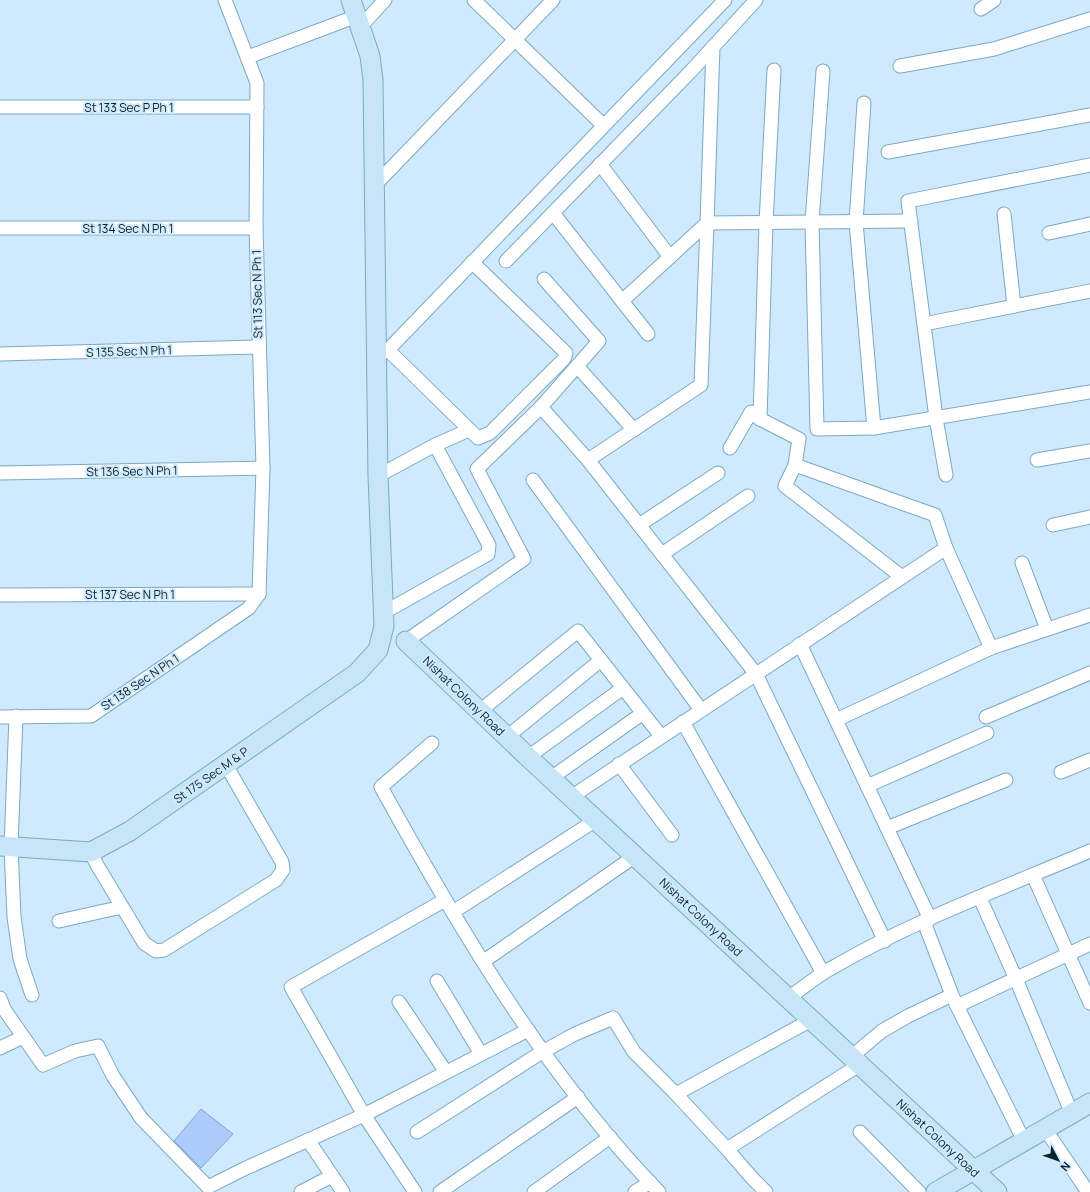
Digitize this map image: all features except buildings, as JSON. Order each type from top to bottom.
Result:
[{"type":"street","name":"St 113 Sec N Ph 1","points":[[225,0],[248,56],[256,83],[258,347],[263,468],[259,594]]},
{"type":"street","points":[[248,56],[356,14],[385,0]]},
{"type":"street","points":[[474,0],[603,125]]},
{"type":"street","points":[[376,184],[553,0]]},
{"type":"street","points":[[472,262],[566,353],[564,359],[490,433],[478,438],[382,352],[472,262],[725,0]]},
{"type":"street","points":[[506,261],[692,70],[756,0]]},
{"type":"street","points":[[981,9],[994,0]]},
{"type":"street","name":"St 175 Sec M & P","points":[[91,852],[130,831],[357,673],[378,650],[383,619],[378,476],[382,352],[373,80],[370,56],[356,14]]},
{"type":"street","points":[[900,66],[994,49],[1090,19]]},
{"type":"street","points":[[588,460],[702,386],[713,47]]},
{"type":"street","points":[[760,419],[766,223],[774,70]]},
{"type":"street","points":[[823,71],[812,222],[816,429],[874,428],[1090,392]]},
{"type":"street","points":[[864,103],[856,222],[874,428]]},
{"type":"street","name":"St 133 Sec P Ph 1","points":[[0,106],[257,107]]},
{"type":"street","points":[[888,152],[1090,115]]},
{"type":"street","points":[[600,164],[670,257]]},
{"type":"street","points":[[946,475],[936,418],[908,201],[1090,165]]},
{"type":"street","points":[[553,212],[648,334]]},
{"type":"street","points":[[1004,214],[1014,306]]},
{"type":"street","points":[[622,301],[707,223],[911,221]]},
{"type":"street","points":[[1049,233],[1090,224]]},
{"type":"street","name":"St 134 Sec N Ph 1","points":[[0,228],[256,228]]},
{"type":"street","points":[[406,641],[524,559],[477,469],[541,407],[599,342],[544,279]]},
{"type":"street","points":[[924,324],[1090,291]]},
{"type":"street","name":"S 135 Sec N Ph 1","points":[[0,354],[258,347]]},
{"type":"street","points":[[577,366],[634,430]]},
{"type":"street","points":[[541,407],[588,460],[756,674],[885,941]]},
{"type":"street","points":[[730,448],[751,412],[760,419],[799,439],[795,466],[785,486],[902,577]]},
{"type":"street","points":[[378,476],[435,445],[469,430]]},
{"type":"street","points":[[383,619],[488,554],[489,545],[435,445]]},
{"type":"street","points":[[1037,460],[1090,451]]},
{"type":"street","points":[[795,466],[935,515],[946,548],[991,648]]},
{"type":"street","name":"St 136 Sec N Ph 1","points":[[0,473],[263,468]]},
{"type":"street","points":[[639,525],[718,473]]},
{"type":"street","points":[[533,480],[701,710]]},
{"type":"street","points":[[662,554],[748,496]]},
{"type":"street","points":[[1053,525],[1090,517]]},
{"type":"street","points":[[571,797],[946,548]]},
{"type":"street","points":[[1022,563],[1047,629]]},
{"type":"street","name":"St 137 Sec N Ph 1","points":[[0,595],[259,594]]},
{"type":"street","name":"St 138 Sec N Ph 1","points":[[0,717],[91,716],[249,608],[259,594]]},
{"type":"street","points":[[836,720],[991,648],[1090,615]]},
{"type":"street","points":[[480,711],[578,631],[661,736]]},
{"type":"street","name":"Nishat Colony Road","points":[[406,641],[528,757],[997,1192]]},
{"type":"street","points":[[800,644],[887,828],[927,920],[955,1000],[1024,1141]]},
{"type":"street","points":[[507,737],[601,660]]},
{"type":"street","points":[[986,717],[1090,673]]},
{"type":"street","points":[[528,757],[624,688]]},
{"type":"street","points":[[551,778],[643,713]]},
{"type":"street","points":[[16,716],[6,847],[20,959],[32,995]]},
{"type":"street","points":[[683,722],[823,974]]},
{"type":"street","points":[[867,786],[986,733]]},
{"type":"street","points":[[432,743],[381,787],[445,900],[542,1052],[610,1137],[659,1192]]},
{"type":"street","points":[[1061,772],[1090,760]]},
{"type":"street","points":[[619,764],[672,836]]},
{"type":"street","points":[[6,847],[91,852],[97,866],[144,943],[156,951],[164,950],[276,880],[281,875],[283,870],[282,862],[226,765]]},
{"type":"street","points":[[887,828],[1006,780]]},
{"type":"street","points":[[453,912],[596,820]]},
{"type":"street","points":[[788,998],[823,974],[927,920],[1090,851]]},
{"type":"street","points":[[484,961],[635,856]]},
{"type":"street","points":[[1033,876],[1090,1003]]},
{"type":"street","points":[[980,898],[1016,979],[1072,1114]]},
{"type":"street","points":[[415,1192],[364,1115],[291,988],[445,900]]},
{"type":"street","points":[[60,921],[122,908]]},
{"type":"street","points":[[727,1149],[855,1061],[882,1032],[908,1016],[1016,979],[1090,944]]},
{"type":"street","points":[[437,981],[481,1054]]},
{"type":"street","points":[[0,998],[4,1010],[43,1065],[75,1051],[98,1046],[113,1076],[140,1118],[206,1190],[246,1168],[364,1115],[528,1030]]},
{"type":"street","points":[[399,1002],[446,1072]]},
{"type":"street","points":[[417,1132],[542,1052],[575,1034],[613,1018],[634,1052],[676,1094],[766,1192]]},
{"type":"street","points":[[676,1094],[811,1020]]},
{"type":"street","points":[[0,1048],[23,1037]]},
{"type":"street","points":[[440,1192],[578,1097]]},
{"type":"street","points":[[936,1192],[1090,1103]]},
{"type":"street","points":[[1045,1129],[1088,1192]]},
{"type":"street","points":[[860,1132],[919,1192]]},
{"type":"street","points":[[534,1192],[610,1137]]},
{"type":"street","points":[[308,1140],[343,1192]]},
{"type":"street","points":[[301,1192],[332,1176]]},
{"type":"street","points":[[635,1192],[650,1182]]}]
